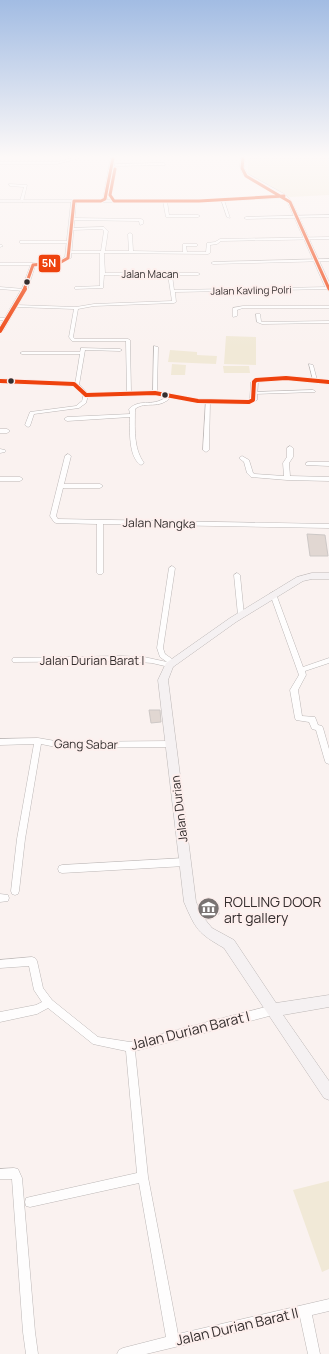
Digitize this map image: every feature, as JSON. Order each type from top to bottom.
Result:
[{"type":"main road","points":[[0,332],[24,290],[33,265],[65,261],[68,258],[72,221]]},
{"type":"main road","points":[[299,221],[329,289]]},
{"type":"main road","points":[[0,381],[77,385],[82,393],[86,395],[155,392],[188,400],[249,402],[253,400],[254,382],[258,380],[286,378],[329,382]]},
{"type":"main road","points":[[171,664],[273,594],[300,579],[312,576],[329,576]]},
{"type":"main road","name":"Jalan Durian","points":[[171,664],[165,673],[163,680],[190,902],[198,921],[208,932],[229,944],[272,1010],[329,1092]]},
{"type":"main road","points":[[272,1010],[329,1001]]},
{"type":"street","points":[[72,229],[102,228],[106,231],[102,252],[102,287],[76,288]]},
{"type":"street","points":[[130,234],[131,252]]},
{"type":"street","points":[[22,244],[70,246],[102,252],[208,253],[208,244],[216,243],[220,240],[329,238]]},
{"type":"street","points":[[185,253],[184,245],[196,245]]},
{"type":"street","points":[[212,263],[329,260]]},
{"type":"street","points":[[0,264],[36,264]]},
{"type":"street","name":"Jalan Macan","points":[[102,273],[198,274]]},
{"type":"street","points":[[16,306],[76,308],[94,305],[174,302],[170,274]]},
{"type":"street","points":[[0,288],[24,290]]},
{"type":"street","name":"Jalan Kavling Polri","points":[[172,291],[329,289]]},
{"type":"street","name":"Jalan Kavling Polri","points":[[235,316],[235,310],[243,307],[329,307]]},
{"type":"street","points":[[76,308],[71,338],[74,340],[128,340],[129,393]]},
{"type":"street","points":[[258,315],[259,322],[262,323],[329,322]]},
{"type":"street","points":[[0,319],[8,319]]},
{"type":"street","points":[[155,392],[156,347]]},
{"type":"street","points":[[77,385],[82,349],[120,350]]},
{"type":"street","points":[[22,354],[81,353]]},
{"type":"street","points":[[311,365],[315,380]]},
{"type":"street","points":[[254,393],[313,390]]},
{"type":"street","points":[[28,425],[32,413],[77,407],[84,402],[86,395]]},
{"type":"street","points":[[141,463],[138,460],[133,440],[132,410],[134,407],[141,404],[160,403],[170,396]]},
{"type":"street","points":[[206,450],[208,401]]},
{"type":"street","points":[[67,419],[132,415]]},
{"type":"street","points":[[0,431],[7,431]]},
{"type":"street","points":[[288,478],[286,462],[290,457],[290,448]]},
{"type":"street","name":"Jalan Nangka","points":[[68,456],[54,518],[61,521],[329,526]]},
{"type":"street","points":[[242,458],[248,461],[250,474],[253,476],[329,479]]},
{"type":"street","points":[[308,464],[329,464]]},
{"type":"street","points":[[0,480],[20,479]]},
{"type":"street","points":[[61,486],[100,486]]},
{"type":"street","points":[[100,521],[100,573]]},
{"type":"street","points":[[171,664],[162,655],[160,648],[172,568]]},
{"type":"street","points":[[237,575],[241,615]]},
{"type":"street","points":[[273,594],[303,675],[294,690],[299,718],[312,719],[315,727],[319,728],[329,761]]},
{"type":"street","name":"Jalan Durian Barat I","points":[[15,660],[127,658],[155,660],[171,664]]},
{"type":"street","points":[[301,670],[329,660]]},
{"type":"street","name":"Gang Sabar","points":[[0,742],[38,742],[61,745],[171,744]]},
{"type":"street","points":[[15,891],[21,839],[38,742]]},
{"type":"street","points":[[62,869],[185,862]]},
{"type":"street","name":"Jalan Durian Barat I","points":[[0,964],[32,960],[39,990],[49,1003],[96,1041],[130,1047],[272,1010]]},
{"type":"street","points":[[0,1017],[37,1009],[49,1003]]},
{"type":"street","points":[[130,1047],[142,1177],[173,1341]]},
{"type":"street","points":[[0,1174],[14,1173],[17,1178],[32,1354]]},
{"type":"street","points":[[30,1202],[142,1177]]},
{"type":"street","name":"Jalan Durian Barat II","points":[[123,1354],[329,1305]]},
{"type":"street","points":[[305,1311],[314,1354]]},
{"type":"shaded area","points":[[226,336],[256,337],[256,365],[224,364]]},
{"type":"shaded area","points":[[170,350],[197,352],[197,355],[217,356],[216,364],[168,362]]},
{"type":"shaded area","points":[[172,364],[186,365],[185,375],[171,375]]},
{"type":"shaded area","points":[[223,366],[249,366],[250,373],[224,373]]},
{"type":"shaded area","points":[[329,1181],[329,1269],[322,1272],[293,1190]]},
{"type":"building","points":[[307,534],[325,535],[328,556],[310,556]]},
{"type":"building","points":[[149,710],[160,710],[161,722],[151,723]]},
{"type":"building","name":"ROLLING DOOR art gallery","points":[[217,902],[219,914],[204,916],[199,904]]},
{"type":"transit line","name":"5N","points":[[0,331],[25,288],[33,265],[61,262],[68,258],[72,221]]},
{"type":"transit line","name":"5N","points":[[299,221],[329,289]]},
{"type":"transit line","name":"5N","points":[[0,381],[74,384],[86,395],[155,393],[198,401],[249,402],[253,400],[254,382],[256,380],[286,378],[329,382]]},
{"type":"place","name":"ROLLING DOOR art gallery","points":[[208,909]]}]
